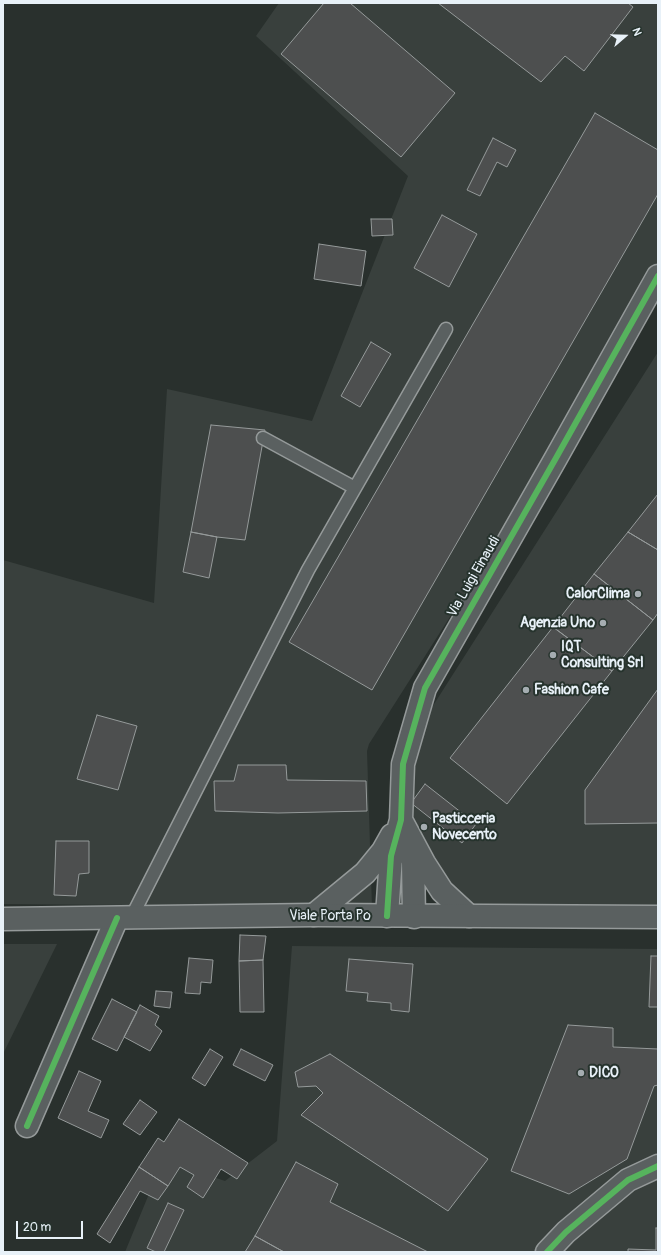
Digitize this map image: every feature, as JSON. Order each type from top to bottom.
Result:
[{"type":"street","name":"Via Luigi Einaudi","points":[[387,916],[392,856],[401,820],[403,764],[425,688],[658,276]]},
{"type":"street","name":"Via Luigi Einaudi","points":[[314,915],[365,873],[384,851],[401,820]]},
{"type":"street","name":"Via Luigi Einaudi","points":[[401,820],[413,862],[414,917]]},
{"type":"street","points":[[401,820],[442,891],[469,916]]},
{"type":"street","name":"Viale Porta Po","points":[[3,919],[314,915],[414,917],[658,917]]},
{"type":"street","points":[[27,1126],[124,918]]},
{"type":"street","points":[[547,1252],[566,1232],[628,1180],[658,1166]]},
{"type":"lane","points":[[124,918],[308,570],[446,329]]},
{"type":"lane","points":[[263,438],[355,488]]},
{"type":"shaded area","points":[[279,3],[658,3],[658,290],[369,744],[367,751],[372,907],[3,904],[3,560],[154,603],[167,389],[312,421],[408,176],[256,36]]},
{"type":"shaded area","points":[[658,352],[658,909],[475,908],[421,875],[401,756]]},
{"type":"shaded area","points":[[3,944],[57,944],[3,1054]]},
{"type":"shaded area","points":[[292,946],[658,949],[658,1252],[125,1252],[163,1160],[225,1181],[277,1141]]},
{"type":"building","points":[[324,3],[350,3],[455,93],[401,157],[281,54]]},
{"type":"building","points":[[438,3],[628,3],[633,7],[584,71],[565,56],[541,82]]},
{"type":"building","points":[[595,113],[658,150],[658,194],[372,690],[289,642]]},
{"type":"building","points":[[493,138],[516,150],[507,167],[497,162],[480,196],[467,190]]},
{"type":"building","points":[[442,215],[477,234],[449,287],[414,268]]},
{"type":"building","points":[[371,219],[392,219],[393,235],[372,236]]},
{"type":"building","points":[[319,244],[366,251],[361,286],[314,279]]},
{"type":"building","points":[[371,342],[391,354],[360,407],[341,396]]},
{"type":"building","points":[[211,425],[265,430],[245,540],[191,532]]},
{"type":"building","points":[[658,494],[658,550],[628,532]]},
{"type":"building","points":[[191,532],[217,537],[209,578],[183,572]]},
{"type":"building","name":"CalorClima","points":[[628,532],[658,550],[658,613],[653,620],[594,574]]},
{"type":"building","name":"Agenzia Uno","points":[[594,574],[653,620],[612,671],[553,627]]},
{"type":"building","points":[[553,627],[612,671],[507,804],[450,758]]},
{"type":"building","points":[[658,689],[658,823],[585,824],[585,790]]},
{"type":"building","points":[[97,715],[137,726],[118,790],[77,779]]},
{"type":"building","points":[[238,765],[286,765],[287,780],[366,781],[367,811],[278,813],[215,811],[214,781],[234,781]]},
{"type":"building","points":[[425,784],[476,824],[462,843],[411,803]]},
{"type":"building","points":[[56,841],[89,841],[89,873],[79,874],[76,896],[54,895]]},
{"type":"building","points":[[240,935],[266,936],[263,960],[239,961]]},
{"type":"building","points":[[651,956],[658,956],[658,1007],[649,1007]]},
{"type":"building","points":[[189,958],[213,960],[211,983],[201,982],[200,994],[185,993]]},
{"type":"building","points":[[349,959],[413,964],[409,1012],[391,1010],[391,1003],[367,1001],[368,993],[346,991]]},
{"type":"building","points":[[263,960],[264,1012],[240,1012],[239,961]]},
{"type":"building","points":[[156,991],[172,992],[170,1008],[154,1006]]},
{"type":"building","points":[[112,999],[137,1012],[117,1051],[92,1039]]},
{"type":"building","points":[[140,1005],[159,1016],[155,1025],[162,1031],[150,1051],[124,1037]]},
{"type":"building","points":[[568,1025],[613,1028],[613,1047],[658,1049],[658,1085],[654,1086],[627,1159],[569,1194],[511,1171]]},
{"type":"building","points":[[210,1049],[223,1057],[205,1086],[192,1078]]},
{"type":"building","points":[[241,1049],[273,1065],[265,1081],[233,1065]]},
{"type":"building","points":[[330,1054],[488,1159],[448,1211],[301,1115],[323,1093],[316,1086],[298,1087],[295,1072]]},
{"type":"building","points":[[79,1071],[101,1081],[88,1111],[109,1120],[101,1138],[58,1118]]},
{"type":"building","points":[[140,1100],[157,1112],[140,1135],[123,1124]]},
{"type":"building","points":[[179,1119],[248,1163],[237,1179],[221,1169],[203,1198],[187,1187],[194,1175],[180,1167],[168,1186],[139,1167],[158,1138],[164,1142]]},
{"type":"building","points":[[296,1162],[338,1184],[330,1202],[428,1252],[284,1252],[255,1236]]},
{"type":"building","points":[[139,1167],[168,1186],[158,1200],[140,1191],[110,1243],[97,1234]]},
{"type":"building","points":[[168,1203],[184,1210],[164,1252],[156,1252],[147,1248]]},
{"type":"building","points":[[656,1228],[658,1228],[658,1252],[628,1252],[628,1249],[656,1250]]},
{"type":"building","points":[[255,1236],[284,1252],[245,1252]]},
{"type":"cycle path","points":[[387,916],[391,856],[401,820],[403,764],[425,688],[658,276]]},
{"type":"cycle path","points":[[27,1126],[117,918]]},
{"type":"cycle path","points":[[547,1252],[566,1232],[628,1180],[658,1166]]},
{"type":"place","name":"CalorClima","points":[[638,594]]},
{"type":"place","name":"Agenzia Uno","points":[[603,623]]},
{"type":"place","name":"IQT Consulting Srl","points":[[553,655]]},
{"type":"place","name":"Fashion Cafe","points":[[526,690]]},
{"type":"place","name":"Pasticceria Novecento","points":[[424,827]]},
{"type":"place","name":"DICO","points":[[581,1073]]}]
